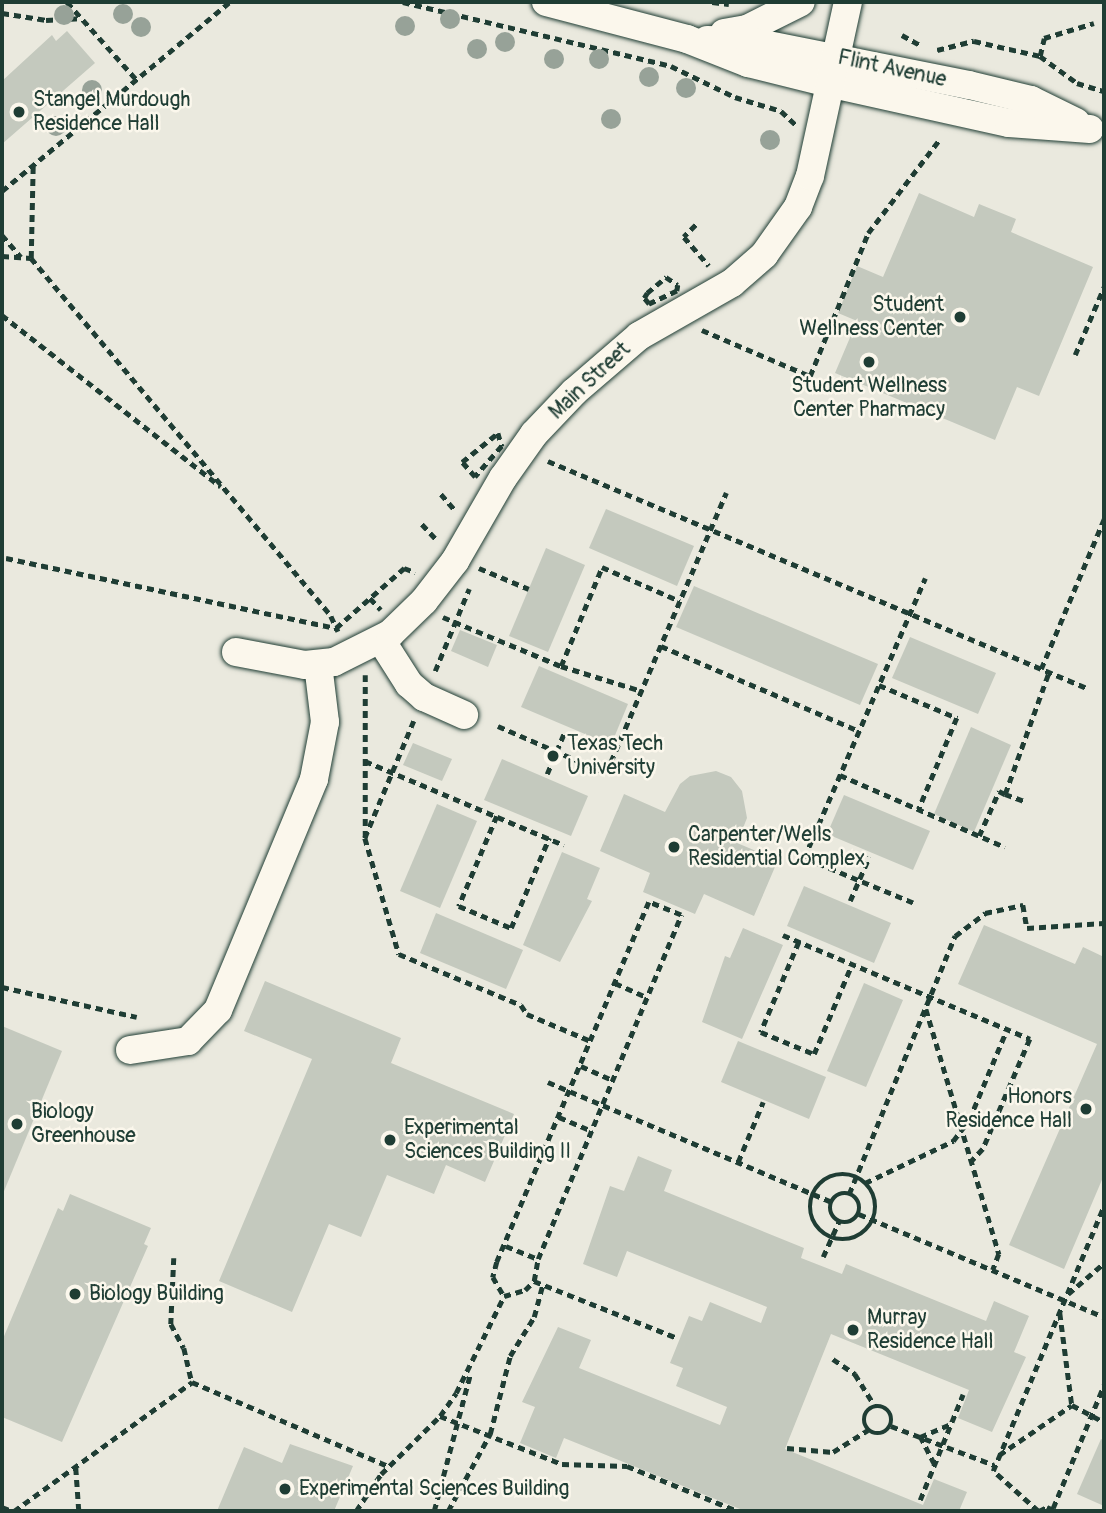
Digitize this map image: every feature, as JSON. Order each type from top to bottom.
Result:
[{"type":"street","name":"Flint Avenue","points":[[546,2],[687,39],[748,41],[835,71],[1031,100],[1097,131]]},
{"type":"street","points":[[687,39],[747,29],[801,2]]},
{"type":"street","name":"Main Street","points":[[236,652],[318,664],[352,656],[381,640],[435,603],[518,457],[574,392],[639,337],[732,283],[764,255],[798,207],[820,135],[848,2]]},
{"type":"street","points":[[381,640],[409,684],[424,698],[464,715]]},
{"type":"street","points":[[130,1049],[188,1041],[218,1010],[314,779],[325,722],[318,664]]},
{"type":"path","points":[[67,2],[136,79]]},
{"type":"path","points":[[2,191],[230,2]]},
{"type":"path","points":[[403,2],[671,66],[735,97],[782,111],[801,132],[820,135]]},
{"type":"path","points":[[2,13],[46,20],[81,18]]},
{"type":"path","points":[[1040,56],[1044,38],[1094,23]]},
{"type":"path","points":[[902,35],[941,51],[974,41],[1040,56],[1077,83],[1104,91]]},
{"type":"path","points":[[697,327],[810,376],[868,233],[939,141]]},
{"type":"path","points":[[33,165],[31,258],[229,493],[336,628],[366,677],[365,838],[399,954],[521,1005],[527,1014],[591,1041]]},
{"type":"path","points":[[696,225],[684,237],[708,266],[720,267]]},
{"type":"path","points":[[2,236],[21,257]]},
{"type":"path","points":[[2,256],[31,258]]},
{"type":"path","points":[[1075,355],[1104,286]]},
{"type":"path","points":[[2,315],[229,493]]},
{"type":"path","points":[[544,459],[1089,689]]},
{"type":"path","points":[[498,726],[606,773],[726,493]]},
{"type":"path","points":[[1041,669],[1104,519]]},
{"type":"path","points":[[6,558],[336,628]]},
{"type":"path","points":[[336,628],[408,566],[435,603],[456,622],[561,666],[642,691]]},
{"type":"path","points":[[561,666],[602,567],[680,601]]},
{"type":"path","points":[[478,568],[529,589]]},
{"type":"path","points":[[913,903],[804,858],[925,578]]},
{"type":"path","points":[[365,838],[471,584]]},
{"type":"path","points":[[661,646],[859,731]]},
{"type":"path","points":[[1005,794],[1049,673]]},
{"type":"path","points":[[879,685],[957,718],[919,809]]},
{"type":"path","points":[[547,774],[565,731]]},
{"type":"path","points":[[365,761],[564,845]]},
{"type":"path","points":[[840,775],[1005,847]]},
{"type":"path","points":[[979,836],[999,791],[1024,801]]},
{"type":"path","points":[[497,816],[459,906],[511,928],[549,838]]},
{"type":"path","points":[[850,901],[869,857]]},
{"type":"path","points":[[649,902],[681,915],[538,1259],[534,1281],[525,1290],[504,1296],[493,1277],[649,902]]},
{"type":"path","points":[[849,1194],[955,936],[985,913],[1023,905],[1027,928],[1104,923]]},
{"type":"path","points":[[1093,924],[1104,929]]},
{"type":"path","points":[[783,935],[1030,1039],[983,1149],[972,1161]]},
{"type":"path","points":[[799,942],[761,1032],[814,1054],[852,964]]},
{"type":"path","points":[[615,983],[647,997]]},
{"type":"path","points":[[2,987],[137,1017]]},
{"type":"path","points":[[926,1008],[999,1254],[993,1270]]},
{"type":"path","points":[[865,1183],[953,1141],[963,1131],[1007,1029]]},
{"type":"path","points":[[580,1066],[613,1080]]},
{"type":"path","points":[[548,1082],[831,1202]]},
{"type":"path","points":[[738,1163],[763,1102]]},
{"type":"path","points":[[559,1117],[592,1131]]},
{"type":"path","points":[[828,1177],[855,1177],[865,1183],[876,1201],[874,1220],[852,1240],[832,1238],[814,1221],[813,1194],[828,1177]]},
{"type":"path","points":[[831,1202],[840,1194],[849,1194],[859,1204],[859,1214]]},
{"type":"path","points":[[831,1202],[832,1216],[839,1221],[848,1222],[859,1214]]},
{"type":"path","points":[[1104,1205],[994,1465],[993,1471],[1038,1511],[1054,1510],[1104,1385]]},
{"type":"path","points":[[859,1214],[1104,1317]]},
{"type":"path","points":[[823,1258],[839,1221]]},
{"type":"path","points":[[506,1246],[538,1259]]},
{"type":"path","points":[[174,1258],[172,1324],[184,1348],[192,1382]]},
{"type":"path","points":[[1063,1300],[1104,1263]]},
{"type":"path","points":[[534,1281],[675,1337]]},
{"type":"path","points":[[448,1511],[490,1434],[510,1356],[534,1317],[543,1284]]},
{"type":"path","points":[[356,1511],[388,1466],[440,1416],[471,1371],[504,1296]]},
{"type":"path","points":[[1060,1310],[1072,1405]]},
{"type":"path","points":[[833,1359],[855,1374],[875,1406],[890,1413],[891,1426]]},
{"type":"path","points":[[434,1511],[460,1422],[471,1371]]},
{"type":"path","points":[[192,1382],[388,1466]]},
{"type":"path","points":[[2,1507],[13,1511],[192,1382]]},
{"type":"path","points":[[920,1500],[963,1394]]},
{"type":"path","points":[[1072,1405],[1104,1422]]},
{"type":"path","points":[[998,1455],[1072,1405]]},
{"type":"path","points":[[868,1430],[864,1416],[875,1406]]},
{"type":"path","points":[[440,1416],[562,1464],[626,1466],[735,1510]]},
{"type":"path","points":[[920,1437],[951,1424]]},
{"type":"path","points":[[891,1426],[994,1465]]},
{"type":"path","points":[[868,1430],[878,1434],[891,1426]]},
{"type":"path","points":[[787,1448],[833,1452],[868,1430]]},
{"type":"path","points":[[920,1437],[934,1465]]},
{"type":"path","points":[[76,1467],[79,1511]]},
{"type":"shaded area","name":"Texas Tech University","points":[[2,2],[1104,2],[1104,1511],[2,1511]]},
{"type":"building","name":"Stangel Murdough Residence Hall","points":[[67,31],[95,63],[2,144],[2,81],[52,35],[56,41]]},
{"type":"building","name":"Student Wellness Center","points":[[919,193],[974,217],[979,204],[1016,219],[1011,232],[1093,267],[1039,396],[1017,387],[995,440],[835,373],[857,321],[838,313],[857,266],[883,277]]},
{"type":"building","points":[[606,509],[694,546],[677,586],[589,548]]},
{"type":"building","points":[[546,548],[585,565],[548,652],[509,636]]},
{"type":"building","points":[[694,586],[878,664],[860,705],[676,627]]},
{"type":"building","points":[[460,630],[497,645],[488,667],[451,651]]},
{"type":"building","points":[[910,637],[996,673],[978,714],[892,678]]},
{"type":"building","points":[[539,666],[628,704],[611,745],[521,707]]},
{"type":"building","points":[[971,727],[1011,745],[974,832],[934,814]]},
{"type":"building","points":[[413,743],[452,759],[442,781],[403,765]]},
{"type":"building","points":[[502,759],[588,796],[571,836],[484,800]]},
{"type":"building","name":"Carpenter/Wells Residential Complex","points":[[716,771],[731,777],[742,791],[747,818],[737,843],[778,860],[754,916],[704,894],[695,914],[643,892],[650,873],[600,851],[624,794],[665,812],[680,784],[690,776]]},
{"type":"building","name":"Carpenter/Wells Residential Complex","points":[[844,795],[930,831],[913,870],[827,834]]},
{"type":"building","points":[[437,804],[477,821],[440,908],[400,891]]},
{"type":"building","points":[[562,852],[600,868],[587,899],[592,901],[560,962],[523,945]]},
{"type":"building","name":"Carpenter/Wells Residential Complex","points":[[804,886],[891,923],[874,963],[787,926]]},
{"type":"building","points":[[436,913],[523,950],[506,989],[420,953]]},
{"type":"building","name":"Honors Residence Hall","points":[[984,925],[1075,964],[1083,947],[1104,957],[1104,1175],[1064,1269],[1009,1245],[1097,1044],[958,984]]},
{"type":"building","name":"Carpenter/Wells Residential Complex","points":[[743,928],[783,945],[742,1039],[702,1022],[725,956],[730,958]]},
{"type":"building","name":"Experimental Sciences Building II","points":[[265,981],[401,1038],[391,1063],[514,1114],[485,1182],[446,1165],[434,1194],[387,1175],[361,1237],[329,1224],[292,1312],[219,1281],[312,1059],[244,1031]]},
{"type":"building","points":[[864,983],[903,1000],[866,1087],[827,1071]]},
{"type":"building","name":"Biology Greenhouse","points":[[2,1026],[62,1051],[2,1196]]},
{"type":"building","points":[[738,1041],[826,1077],[809,1119],[721,1082]]},
{"type":"building","name":"Murray Residence Hall","points":[[638,1156],[672,1170],[664,1191],[804,1248],[801,1258],[842,1274],[846,1264],[986,1321],[994,1301],[1029,1316],[1014,1352],[1026,1357],[992,1432],[958,1418],[969,1390],[831,1334],[785,1449],[923,1505],[934,1479],[967,1492],[959,1511],[745,1511],[564,1438],[556,1458],[520,1443],[535,1407],[522,1402],[558,1327],[591,1340],[579,1368],[720,1425],[727,1407],[676,1386],[683,1368],[670,1363],[689,1316],[702,1321],[710,1302],[761,1323],[767,1307],[627,1251],[617,1277],[583,1264],[610,1186],[624,1191]]},
{"type":"building","name":"Biology Building","points":[[70,1194],[151,1228],[144,1244],[148,1246],[62,1442],[2,1417],[2,1341],[58,1208],[63,1211]]},
{"type":"building","points":[[1101,1439],[1104,1441],[1104,1506],[1077,1494]]},
{"type":"building","name":"Experimental Sciences Building","points":[[290,1444],[353,1466],[334,1511],[217,1511],[244,1447],[282,1463]]},
{"type":"place","name":"Stangel Murdough Residence Hall","points":[[19,112]]},
{"type":"place","name":"Student Wellness Center","points":[[960,317]]},
{"type":"place","name":"Student Wellness Center Pharmacy","points":[[869,362]]},
{"type":"place","name":"Texas Tech University","points":[[553,756]]},
{"type":"place","name":"Carpenter/Wells Residential Complex","points":[[674,847]]},
{"type":"place","name":"Honors Residence Hall","points":[[1086,1109]]},
{"type":"place","name":"Biology Greenhouse","points":[[17,1124]]},
{"type":"place","name":"Experimental Sciences Building II","points":[[390,1140]]},
{"type":"place","name":"Biology Building","points":[[75,1294]]},
{"type":"place","name":"Murray Residence Hall","points":[[853,1330]]},
{"type":"place","name":"Experimental Sciences Building","points":[[285,1489]]}]
